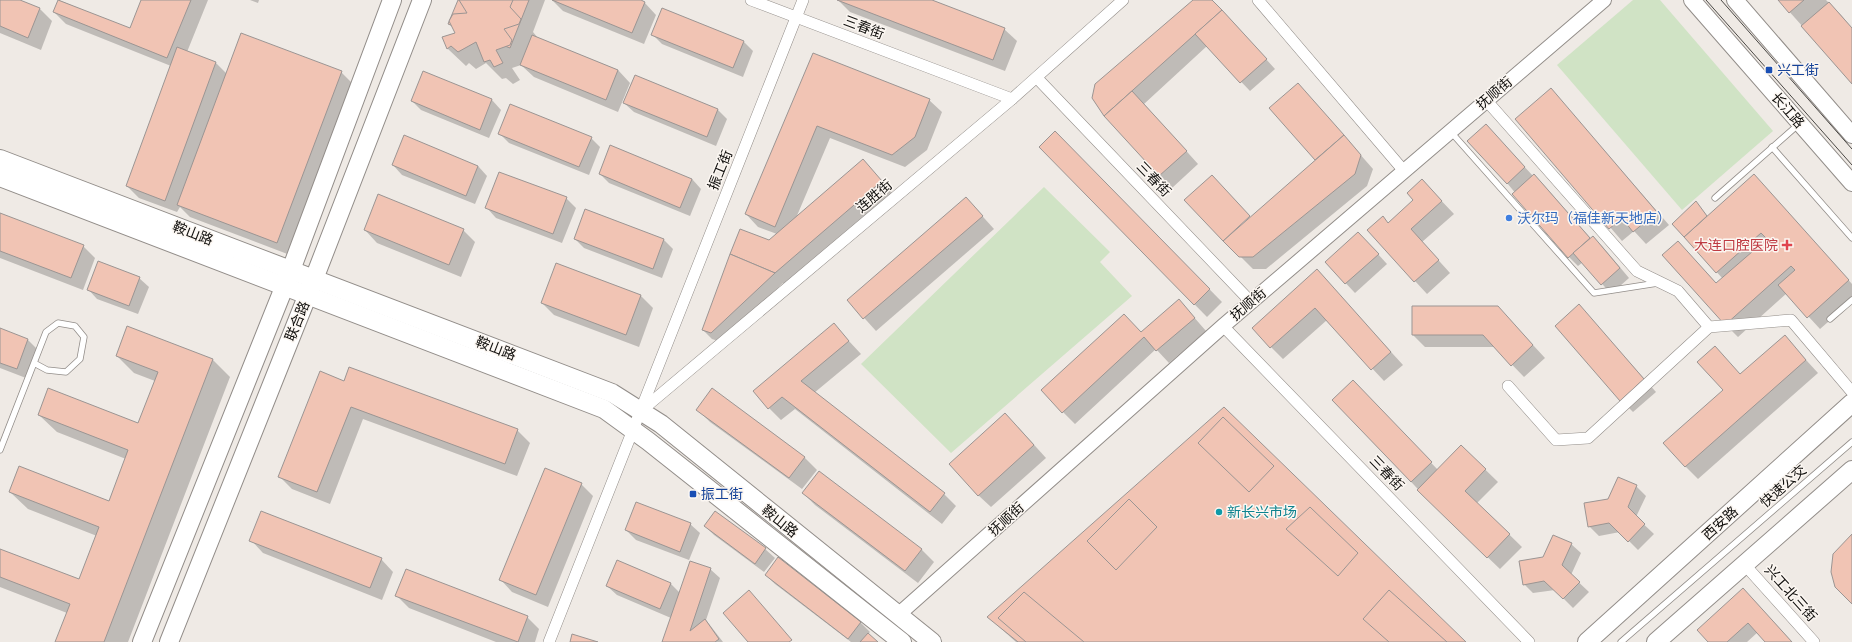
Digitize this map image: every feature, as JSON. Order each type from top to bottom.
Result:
[{"type":"main road","name":"联合路","points":[[142,642],[291,270],[392,0]]},
{"type":"main road","name":"联合路","points":[[169,642],[311,287],[422,0]]},
{"type":"main road","name":"长江路","points":[[1692,0],[1852,183]]},
{"type":"main road","points":[[1735,0],[1852,135]]},
{"type":"main road","name":"鞍山路","points":[[0,159],[291,270],[311,287],[604,409],[633,430],[902,642]]},
{"type":"main road","name":"鞍山路","points":[[0,177],[284,286],[311,287],[612,393],[661,424],[932,642]]},
{"type":"main road","name":"西安路","points":[[1587,642],[1852,404]]},
{"type":"main road","points":[[1656,642],[1852,470]]},
{"type":"street","name":"三春街","points":[[751,0],[1012,99]]},
{"type":"street","name":"振工街","points":[[549,642],[803,0]]},
{"type":"street","name":"连胜街","points":[[640,412],[1012,99],[1123,0]]},
{"type":"street","points":[[1258,0],[1404,171]]},
{"type":"street","name":"抚顺街","points":[[898,615],[1222,326],[1604,0]]},
{"type":"street","name":"三春街","points":[[1036,78],[1251,302]]},
{"type":"street","points":[[1486,100],[1637,271],[1678,291],[1710,327]]},
{"type":"street","points":[[1508,386],[1556,440],[1588,438],[1710,327],[1791,320],[1852,392]]},
{"type":"street","name":"三春街","points":[[1222,326],[1529,642]]},
{"type":"street","name":"兴工北三街","points":[[1745,565],[1814,642]]},
{"type":"lane","points":[[1715,198],[1800,123]]},
{"type":"lane","points":[[1450,131],[1594,293],[1660,282]]},
{"type":"lane","points":[[1772,147],[1852,238]]},
{"type":"lane","points":[[1830,319],[1852,300]]},
{"type":"lane","points":[[0,450],[34,362],[46,332],[58,323],[75,326],[84,337],[80,359],[66,372],[47,370],[34,362]]},
{"type":"lane","name":"快速公交","points":[[1621,642],[1852,442]]},
{"type":"green space","points":[[1633,0],[1660,0],[1773,131],[1682,210],[1557,65]]},
{"type":"green space","points":[[1044,187],[1110,252],[1100,262],[1132,296],[951,453],[861,364]]},
{"type":"building","points":[[0,0],[20,0],[40,8],[28,38],[0,26]]},
{"type":"building","points":[[58,0],[130,28],[141,0],[191,0],[167,58],[53,12]]},
{"type":"building","points":[[458,0],[529,0],[510,48],[448,24]]},
{"type":"building","points":[[459,0],[513,0],[510,7],[521,19],[519,24],[504,29],[512,40],[510,45],[496,50],[503,63],[494,67],[490,60],[484,62],[476,42],[458,52],[451,46],[447,49],[442,37],[455,33],[449,21],[453,14],[467,13]]},
{"type":"building","points":[[552,0],[641,0],[645,2],[632,33]]},
{"type":"building","points":[[837,0],[932,0],[1005,28],[993,60]]},
{"type":"building","points":[[1193,0],[1212,0],[1222,10],[1104,116],[1092,98],[1095,84]]},
{"type":"building","points":[[1778,0],[1804,0],[1789,13]]},
{"type":"building","points":[[1829,2],[1852,28],[1852,84],[1801,26]]},
{"type":"building","points":[[662,8],[744,41],[733,68],[651,35]]},
{"type":"building","points":[[1222,10],[1267,59],[1240,83],[1195,34]]},
{"type":"building","points":[[241,33],[342,71],[277,243],[177,205]]},
{"type":"building","points":[[532,35],[618,70],[606,100],[520,65]]},
{"type":"building","points":[[177,47],[216,62],[165,201],[126,186]]},
{"type":"building","points":[[813,53],[930,99],[915,137],[892,155],[817,126],[775,227],[745,214]]},
{"type":"building","points":[[423,71],[492,99],[480,130],[411,101]]},
{"type":"building","points":[[635,75],[718,109],[707,137],[623,103]]},
{"type":"building","points":[[1298,83],[1344,135],[1315,160],[1269,108]]},
{"type":"building","points":[[1551,88],[1657,212],[1633,232],[1622,218],[1609,229],[1515,119]]},
{"type":"building","points":[[1132,91],[1187,151],[1159,176],[1104,116]]},
{"type":"building","points":[[510,104],[592,137],[579,167],[498,134]]},
{"type":"building","points":[[1486,124],[1525,167],[1507,184],[1467,141]]},
{"type":"building","points":[[1055,131],[1210,289],[1194,305],[1039,147]]},
{"type":"building","points":[[404,135],[478,166],[466,196],[392,165]]},
{"type":"building","points":[[1344,135],[1361,155],[1355,174],[1253,257],[1239,257],[1223,241]]},
{"type":"building","points":[[610,145],[692,179],[680,208],[599,174]]},
{"type":"building","points":[[863,159],[882,181],[775,273],[730,254],[740,229],[769,240]]},
{"type":"building","points":[[499,172],[567,197],[553,234],[485,208]]},
{"type":"building","points":[[1534,174],[1590,238],[1568,258],[1512,194]]},
{"type":"building","points":[[1754,174],[1849,280],[1807,318],[1778,285],[1795,270],[1791,266],[1725,325],[1662,255],[1678,241],[1716,283],[1767,239],[1761,233],[1716,273],[1684,237]]},
{"type":"building","points":[[1212,175],[1250,216],[1223,241],[1184,200]]},
{"type":"building","points":[[1422,179],[1442,201],[1411,229],[1439,260],[1414,282],[1367,230],[1383,216],[1388,223],[1413,200],[1407,193]]},
{"type":"building","points":[[378,194],[464,229],[449,265],[364,230]]},
{"type":"building","points":[[966,197],[983,216],[863,319],[847,300]]},
{"type":"building","points":[[1696,201],[1707,216],[1684,237],[1672,224]]},
{"type":"building","points":[[585,209],[664,239],[653,269],[574,239]]},
{"type":"building","points":[[0,213],[84,245],[71,278],[0,251]]},
{"type":"building","points":[[1358,232],[1379,254],[1345,284],[1325,262]]},
{"type":"building","points":[[1593,236],[1620,268],[1601,285],[1573,253]]},
{"type":"building","points":[[730,254],[775,273],[711,333],[702,330]]},
{"type":"building","points":[[98,261],[140,277],[129,306],[87,290]]},
{"type":"building","points":[[556,263],[641,295],[626,335],[541,303]]},
{"type":"building","points":[[1317,269],[1391,352],[1371,370],[1315,308],[1270,348],[1252,328]]},
{"type":"building","points":[[1179,299],[1195,318],[1156,351],[1144,337],[1062,413],[1041,390],[1124,314],[1141,332]]},
{"type":"building","points":[[1579,304],[1644,379],[1620,401],[1555,326]]},
{"type":"building","points":[[1412,306],[1498,306],[1533,345],[1511,366],[1483,335],[1412,335]]},
{"type":"building","points":[[834,323],[849,341],[801,381],[945,493],[930,512],[782,397],[768,409],[753,391]]},
{"type":"building","points":[[127,326],[213,359],[104,642],[55,642],[70,604],[0,577],[0,549],[79,579],[99,527],[9,492],[19,466],[109,501],[128,450],[38,415],[48,388],[138,423],[158,372],[116,356]]},
{"type":"building","points":[[0,328],[28,339],[17,369],[0,363]]},
{"type":"building","points":[[1785,335],[1806,360],[1685,467],[1663,443],[1723,390],[1697,362],[1715,346],[1740,374]]},
{"type":"building","points":[[349,367],[518,429],[505,464],[351,407],[317,492],[278,477],[320,371],[344,381]]},
{"type":"building","points":[[1353,380],[1432,462],[1411,482],[1332,400]]},
{"type":"building","points":[[712,388],[805,457],[789,478],[696,410]]},
{"type":"building","name":"新长兴市场","points":[[1224,407],[1466,642],[1018,642],[987,617]]},
{"type":"building","points":[[1005,413],[1034,445],[978,496],[949,464]]},
{"type":"building","points":[[1223,417],[1274,466],[1249,492],[1198,443]]},
{"type":"building","points":[[1461,445],[1486,469],[1465,491],[1510,534],[1487,558],[1417,490]]},
{"type":"building","points":[[545,468],[582,483],[536,595],[499,580]]},
{"type":"building","points":[[819,471],[922,549],[905,571],[802,493]]},
{"type":"building","points":[[1618,477],[1637,485],[1628,507],[1645,524],[1628,542],[1609,523],[1588,527],[1584,503],[1608,499]]},
{"type":"building","points":[[1129,499],[1157,527],[1116,570],[1087,541]]},
{"type":"building","points":[[636,502],[691,523],[680,552],[625,530]]},
{"type":"building","points":[[1310,507],[1358,553],[1338,576],[1286,529]]},
{"type":"building","points":[[261,511],[382,558],[370,588],[249,541]]},
{"type":"building","points":[[715,511],[766,548],[755,564],[704,526]]},
{"type":"building","points":[[1852,534],[1852,604],[1835,587],[1831,572],[1833,554]]},
{"type":"building","points":[[1553,535],[1572,543],[1562,565],[1580,582],[1563,599],[1544,581],[1523,585],[1519,561],[1543,557]]},
{"type":"building","points":[[778,557],[861,622],[848,639],[765,575]]},
{"type":"building","points":[[617,560],[671,583],[660,609],[606,586]]},
{"type":"building","points":[[690,561],[711,568],[690,631],[705,619],[719,639],[715,642],[662,642]]},
{"type":"building","points":[[406,569],[528,616],[518,642],[395,596]]},
{"type":"building","points":[[1743,588],[1792,642],[1765,642],[1748,623],[1727,642],[1708,642],[1697,630]]},
{"type":"building","points":[[749,590],[792,640],[789,642],[748,642],[723,613]]},
{"type":"building","points":[[1389,590],[1447,642],[1389,642],[1363,619]]},
{"type":"building","points":[[1024,592],[1084,642],[1026,642],[998,618]]},
{"type":"building","points":[[868,633],[878,642],[860,642]]},
{"type":"building","points":[[572,634],[598,642],[570,642]]},
{"type":"tram line","points":[[1706,0],[1852,165]]},
{"type":"tram line","points":[[1721,0],[1852,149]]},
{"type":"place","name":"兴工街","points":[[1769,70]]},
{"type":"place","name":"沃尔玛（福佳新天地店）","points":[[1509,218]]},
{"type":"place","name":"大连口腔医院","points":[[1787,245]]},
{"type":"place","name":"振工街","points":[[693,494]]},
{"type":"place","name":"新长兴市场","points":[[1219,512]]}]
